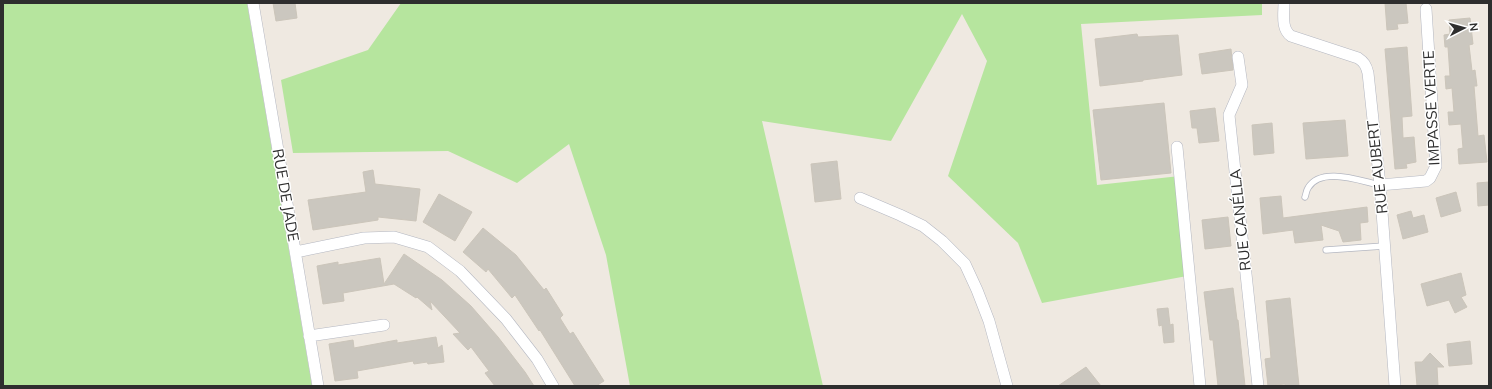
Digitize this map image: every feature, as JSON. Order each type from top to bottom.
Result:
[{"type":"street","name":"RUE DE JADE","points":[[254,3],[318,386]]},
{"type":"street","name":"RUE AUBERT","points":[[1284,3],[1284,28],[1286,33],[1358,58],[1366,66],[1368,72],[1380,185],[1395,386]]},
{"type":"street","name":"IMPASSE VERTE","points":[[1380,185],[1426,181],[1430,178],[1436,166],[1426,9]]},
{"type":"street","name":"RUE CANÉLLA","points":[[1238,56],[1242,85],[1229,115],[1258,386]]},
{"type":"street","points":[[1177,147],[1200,386]]},
{"type":"street","points":[[860,198],[923,226],[942,241],[965,264],[989,320],[1007,386]]},
{"type":"street","points":[[296,252],[364,238],[394,237],[428,247],[460,271],[506,319],[537,359],[553,386]]},
{"type":"street","points":[[310,336],[384,325]]},
{"type":"lane","points":[[1305,198],[1308,188],[1316,180],[1331,176],[1380,185]]},
{"type":"lane","points":[[1326,250],[1384,246]]},
{"type":"green space","points":[[3,3],[247,3],[312,386],[3,386]]},
{"type":"green space","points":[[401,3],[1262,3],[1262,15],[1081,24],[1097,185],[1180,176],[1187,276],[1042,303],[1018,243],[948,176],[987,61],[962,14],[891,141],[762,121],[823,386],[630,386],[606,255],[569,144],[517,183],[448,151],[293,153],[281,80],[368,50]]},
{"type":"building","points":[[273,3],[295,3],[297,18],[276,21]]},
{"type":"building","points":[[1385,3],[1406,3],[1408,23],[1397,24],[1398,29],[1387,30]]},
{"type":"building","points":[[1470,18],[1473,44],[1469,45],[1472,71],[1475,70],[1477,86],[1474,86],[1478,136],[1484,135],[1487,162],[1459,164],[1458,149],[1463,148],[1461,124],[1449,125],[1448,112],[1454,112],[1452,88],[1446,89],[1445,76],[1450,76],[1448,47],[1445,47],[1444,35],[1450,34],[1449,20]]},
{"type":"building","points":[[1137,34],[1138,37],[1178,35],[1182,75],[1100,86],[1095,39]]},
{"type":"building","points":[[1407,47],[1412,116],[1402,117],[1403,138],[1414,137],[1416,162],[1406,164],[1407,168],[1395,169],[1385,49]]},
{"type":"building","points":[[1231,49],[1233,70],[1202,74],[1199,54]]},
{"type":"building","points":[[1164,103],[1171,173],[1101,180],[1093,110]]},
{"type":"building","points":[[1215,108],[1219,141],[1199,143],[1197,128],[1192,128],[1190,111]]},
{"type":"building","points":[[1345,120],[1348,156],[1306,159],[1303,123]]},
{"type":"building","points":[[1272,123],[1274,153],[1254,155],[1252,125]]},
{"type":"building","points":[[837,161],[841,199],[815,202],[811,164]]},
{"type":"building","points":[[373,170],[375,184],[420,189],[416,221],[378,217],[378,220],[313,230],[308,200],[366,192],[363,172]]},
{"type":"building","points":[[1489,182],[1489,205],[1478,206],[1477,183]]},
{"type":"building","points":[[1456,192],[1461,211],[1441,217],[1436,198]]},
{"type":"building","points":[[439,194],[472,212],[455,241],[423,222]]},
{"type":"building","points":[[1281,196],[1283,218],[1367,207],[1368,222],[1360,223],[1361,240],[1343,242],[1339,231],[1321,225],[1323,240],[1295,243],[1293,230],[1263,234],[1260,198]]},
{"type":"building","points":[[1411,211],[1413,218],[1424,215],[1428,232],[1403,239],[1397,215]]},
{"type":"building","points":[[1228,217],[1231,246],[1205,249],[1202,220]]},
{"type":"building","points":[[483,228],[516,255],[544,290],[546,288],[563,315],[560,318],[570,334],[573,332],[604,381],[596,386],[575,386],[540,330],[539,331],[515,295],[512,298],[488,269],[486,272],[463,252]]},
{"type":"building","points":[[404,254],[442,280],[471,306],[498,337],[534,386],[495,386],[485,373],[489,371],[471,347],[468,350],[453,334],[460,333],[430,301],[432,310],[417,297],[416,298],[394,284],[343,293],[344,301],[323,304],[317,266],[338,262],[338,265],[380,258],[384,284]]},
{"type":"building","points":[[1461,273],[1466,295],[1461,297],[1467,307],[1455,313],[1449,300],[1427,306],[1421,284]]},
{"type":"building","points":[[1233,288],[1245,386],[1218,386],[1213,340],[1210,340],[1204,292]]},
{"type":"building","points":[[1290,298],[1299,386],[1285,386],[1285,384],[1268,386],[1265,359],[1271,358],[1266,301]]},
{"type":"building","points":[[1168,308],[1170,325],[1173,324],[1174,342],[1164,343],[1162,325],[1159,326],[1157,309]]},
{"type":"building","points":[[436,337],[438,348],[442,345],[444,362],[414,364],[413,361],[357,371],[358,378],[335,381],[329,344],[353,340],[354,348],[397,340],[397,343]]},
{"type":"building","points":[[1470,341],[1472,364],[1449,366],[1447,344]]},
{"type":"building","points":[[1430,353],[1444,367],[1437,367],[1438,386],[1417,386],[1415,362],[1422,362]]},
{"type":"building","points":[[1086,367],[1101,386],[1058,386]]}]
